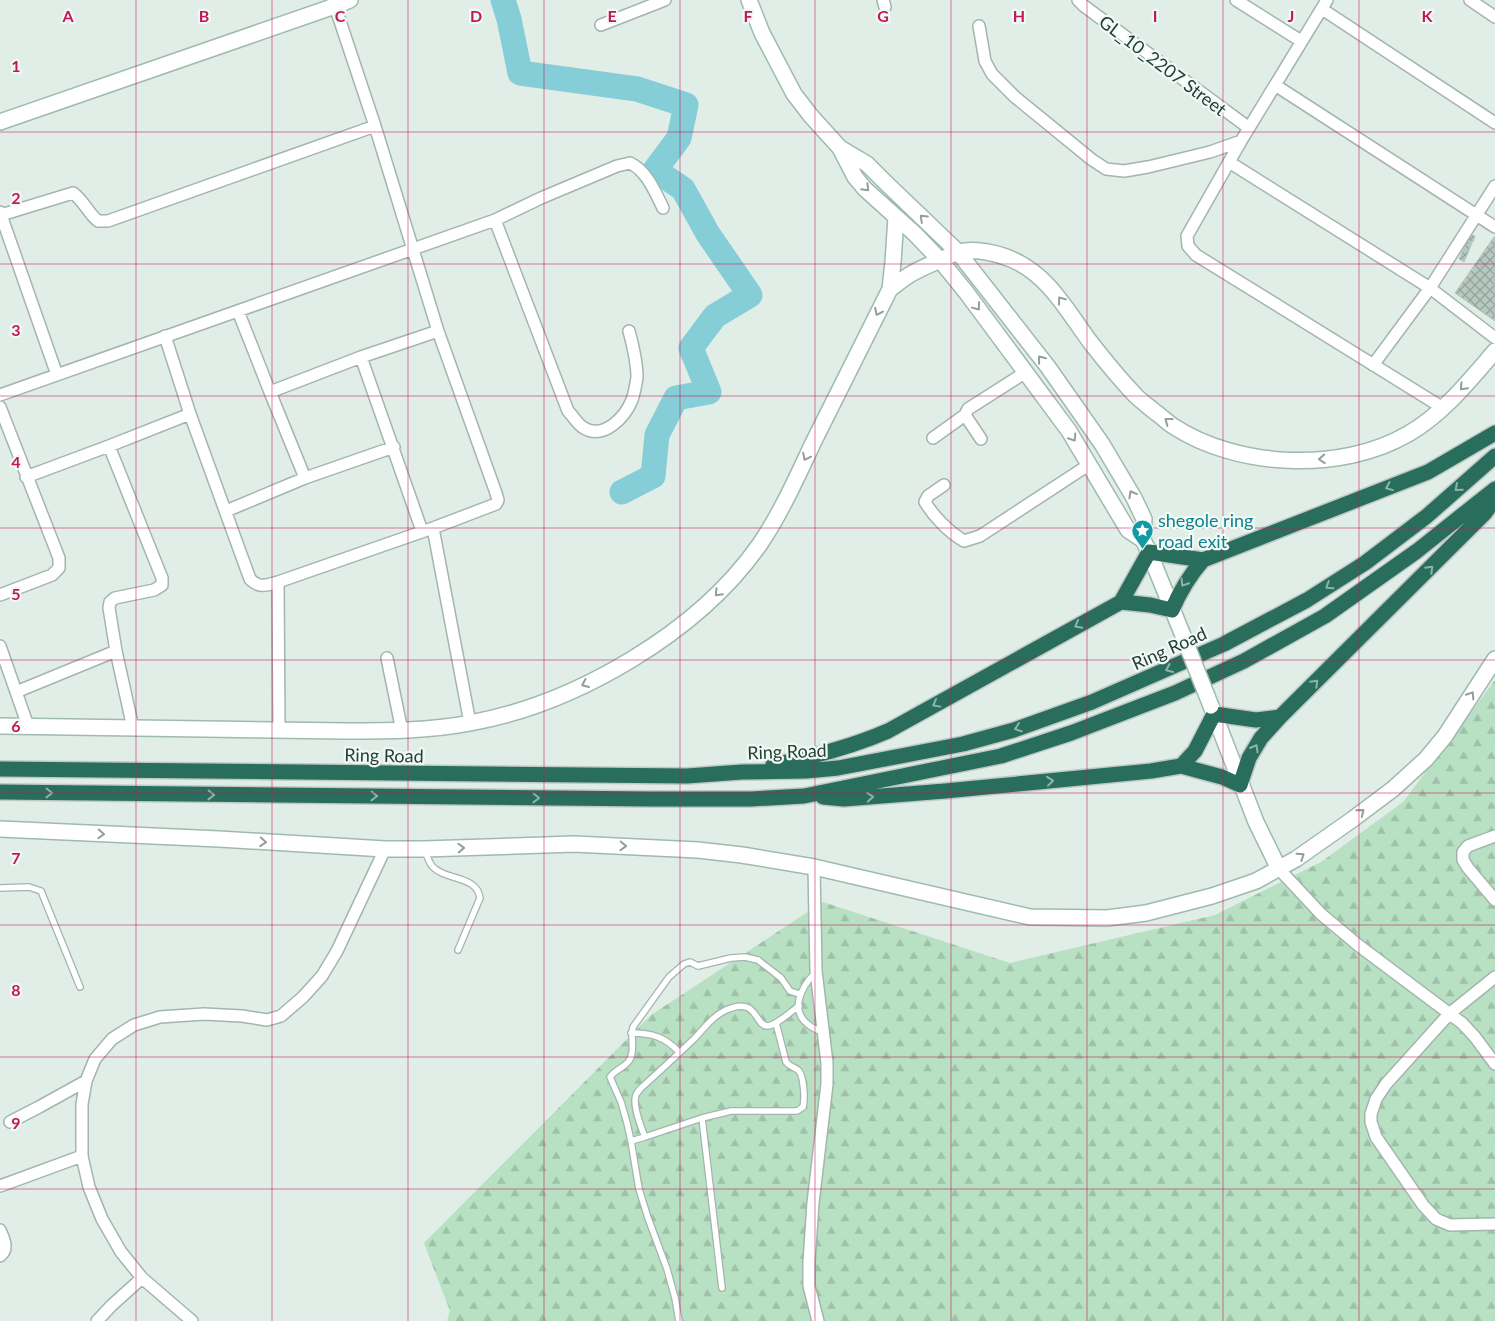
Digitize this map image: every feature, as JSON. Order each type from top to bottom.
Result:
[{"type":"highway","points":[[742,772],[832,752],[888,731],[1121,602],[1150,605],[1172,610],[1189,576],[1203,560],[1428,472],[1495,433]]},
{"type":"highway","name":"Ring Road","points":[[0,769],[687,776],[742,772],[806,772],[838,768],[964,744],[1014,730],[1092,702],[1224,644],[1307,600],[1364,563],[1427,516],[1495,456]]},
{"type":"highway","points":[[804,796],[1001,756],[1071,733],[1175,693],[1244,661],[1325,616],[1417,551],[1495,489]]},
{"type":"highway","points":[[0,792],[651,799],[751,799],[804,796],[844,799],[1180,766],[1222,777],[1240,785],[1249,758],[1261,738],[1486,513],[1495,499]]},
{"type":"highway","points":[[1121,602],[1146,546],[1162,553],[1203,560]]},
{"type":"highway","points":[[1180,766],[1195,751],[1212,710],[1256,720],[1280,717]]},
{"type":"main road","points":[[0,122],[334,3],[350,0]]},
{"type":"main road","points":[[749,0],[762,33],[794,94],[840,148],[855,177],[865,189],[940,260],[966,292],[1069,431],[1128,530],[1146,546]]},
{"type":"main road","points":[[840,148],[867,164],[958,252],[1048,367],[1102,444],[1134,498],[1144,519],[1146,546],[1184,638],[1240,785],[1279,869]]},
{"type":"main road","points":[[0,726],[402,731],[470,724],[505,716],[554,698],[600,677],[636,656],[679,626],[712,599],[737,573],[760,544],[783,504],[890,289],[896,217]]},
{"type":"main road","points":[[890,289],[911,274],[958,252],[967,251],[997,255],[1010,259],[1033,271],[1048,284],[1101,356],[1137,397],[1173,426],[1197,439],[1236,452],[1292,461],[1352,455],[1382,446],[1408,434],[1443,408],[1495,351]]},
{"type":"main road","points":[[0,829],[385,849],[574,844],[698,850],[814,867],[1030,917],[1107,918],[1146,912],[1212,896],[1256,881],[1303,855],[1393,789],[1426,759],[1445,736],[1495,659]]},
{"type":"street","points":[[601,25],[666,0]]},
{"type":"street","name":"GL_10_2207 Street","points":[[1078,0],[1249,128]]},
{"type":"street","points":[[1236,0],[1301,41]]},
{"type":"street","points":[[1470,0],[1495,17]]},
{"type":"street","points":[[165,336],[190,414],[250,579],[256,585],[264,586],[278,582],[428,530],[496,504],[498,500],[438,331],[375,126],[334,3]]},
{"type":"street","points":[[1443,408],[1196,255],[1188,246],[1187,236],[1249,128],[1325,4],[1495,123]]},
{"type":"street","points":[[979,26],[985,61],[992,74],[1016,97],[1091,159],[1106,169],[1124,171],[1148,168],[1241,142]]},
{"type":"street","points":[[1275,86],[1495,227]]},
{"type":"street","points":[[57,375],[1,214],[73,193],[81,199],[92,216],[98,221],[108,221],[375,126]]},
{"type":"street","points":[[1229,162],[1430,288],[1495,338]]},
{"type":"street","points":[[0,395],[495,220],[617,166],[630,163],[637,166],[644,173],[664,208]]},
{"type":"street","points":[[1372,365],[1430,288],[1495,186]]},
{"type":"street","points":[[495,220],[568,411],[584,428],[598,432],[610,428],[621,418],[632,401],[637,378],[635,357],[629,331]]},
{"type":"street","points":[[238,311],[305,478]]},
{"type":"street","points":[[270,392],[361,357],[438,331]]},
{"type":"street","points":[[361,357],[394,447],[428,530],[470,724]]},
{"type":"street","points":[[934,438],[965,415],[968,409],[1026,372]]},
{"type":"street","points":[[0,407],[59,558],[59,568],[52,575],[0,595]]},
{"type":"street","points":[[26,477],[190,414]]},
{"type":"street","points":[[965,415],[981,439]]},
{"type":"street","points":[[109,446],[162,578],[162,585],[154,590],[115,598],[110,602],[109,608],[116,650],[133,728]]},
{"type":"street","points":[[226,511],[305,478],[394,447]]},
{"type":"street","points":[[944,485],[928,496],[925,502],[930,510],[956,536],[964,541],[980,536],[1090,464]]},
{"type":"street","points":[[278,582],[278,730]]},
{"type":"street","points":[[0,646],[28,726]]},
{"type":"street","points":[[16,692],[116,650]]},
{"type":"street","points":[[387,658],[402,731]]},
{"type":"street","points":[[1495,836],[1468,846],[1463,852],[1463,860],[1468,868],[1495,900]]},
{"type":"street","points":[[192,1321],[142,1278],[121,1252],[102,1219],[89,1187],[82,1156],[82,1104],[86,1081],[95,1059],[112,1039],[134,1025],[160,1017],[204,1014],[242,1016],[267,1020],[281,1016],[303,997],[322,976],[337,951],[385,849]]},
{"type":"street","points":[[814,867],[816,971],[827,1063],[827,1084],[808,1262],[809,1286],[818,1321]]},
{"type":"street","points":[[1279,869],[1321,914],[1462,1024],[1476,1037],[1495,1064]]},
{"type":"street","points":[[1495,976],[1449,1014],[1386,1084],[1376,1099],[1371,1114],[1371,1122],[1376,1137],[1423,1205],[1436,1219],[1450,1225],[1495,1224]]},
{"type":"street","points":[[10,1122],[86,1081]]},
{"type":"street","points":[[0,1186],[82,1156]]},
{"type":"street","points":[[0,1230],[6,1248],[0,1256]]},
{"type":"street","points":[[97,1321],[142,1278]]},
{"type":"lane","points":[[424,849],[431,866],[439,872],[474,885],[479,892],[480,898],[458,950]]},
{"type":"lane","points":[[0,888],[29,887],[42,890],[80,987]]},
{"type":"lane","points":[[679,1321],[667,1269],[639,1189],[631,1142],[620,1102],[610,1077],[629,1061],[632,1054],[631,1033],[633,1027],[669,977],[684,964],[690,962],[698,966],[731,958],[745,957],[758,960],[781,978],[790,991],[799,994]]},
{"type":"lane","points":[[816,971],[799,994],[799,1006],[801,1017],[809,1025],[824,1033]]},
{"type":"lane","points":[[645,1137],[638,1117],[636,1095],[712,1019],[725,1010],[743,1006],[750,1008],[764,1026],[776,1023],[799,1006]]},
{"type":"lane","points":[[631,1142],[702,1118],[731,1111],[797,1110],[803,1107],[805,1099],[800,1072],[789,1066],[786,1062],[776,1023]]},
{"type":"lane","points":[[631,1033],[654,1035],[668,1041],[679,1052]]},
{"type":"lane","points":[[702,1118],[722,1288]]},
{"type":"green space","points":[[1495,680],[1495,1321],[447,1321],[450,1311],[424,1243],[651,1015],[823,902],[1010,963],[1215,915],[1321,862],[1403,802]]},
{"type":"building","points":[[1468,234],[1475,236],[1473,242],[1467,240]]},
{"type":"building","points":[[1495,237],[1495,321],[1455,293]]},
{"type":"building","points":[[1467,241],[1472,243],[1464,262],[1459,259]]},
{"type":"waterway","points":[[503,0],[509,19],[520,73],[637,89],[686,105],[679,138],[655,170],[683,189],[708,234],[750,295],[715,316],[691,348],[709,392],[676,398],[657,435],[653,476],[622,492]]},
{"type":"place","name":"shegole ring road exit","points":[[1142,549]]}]
